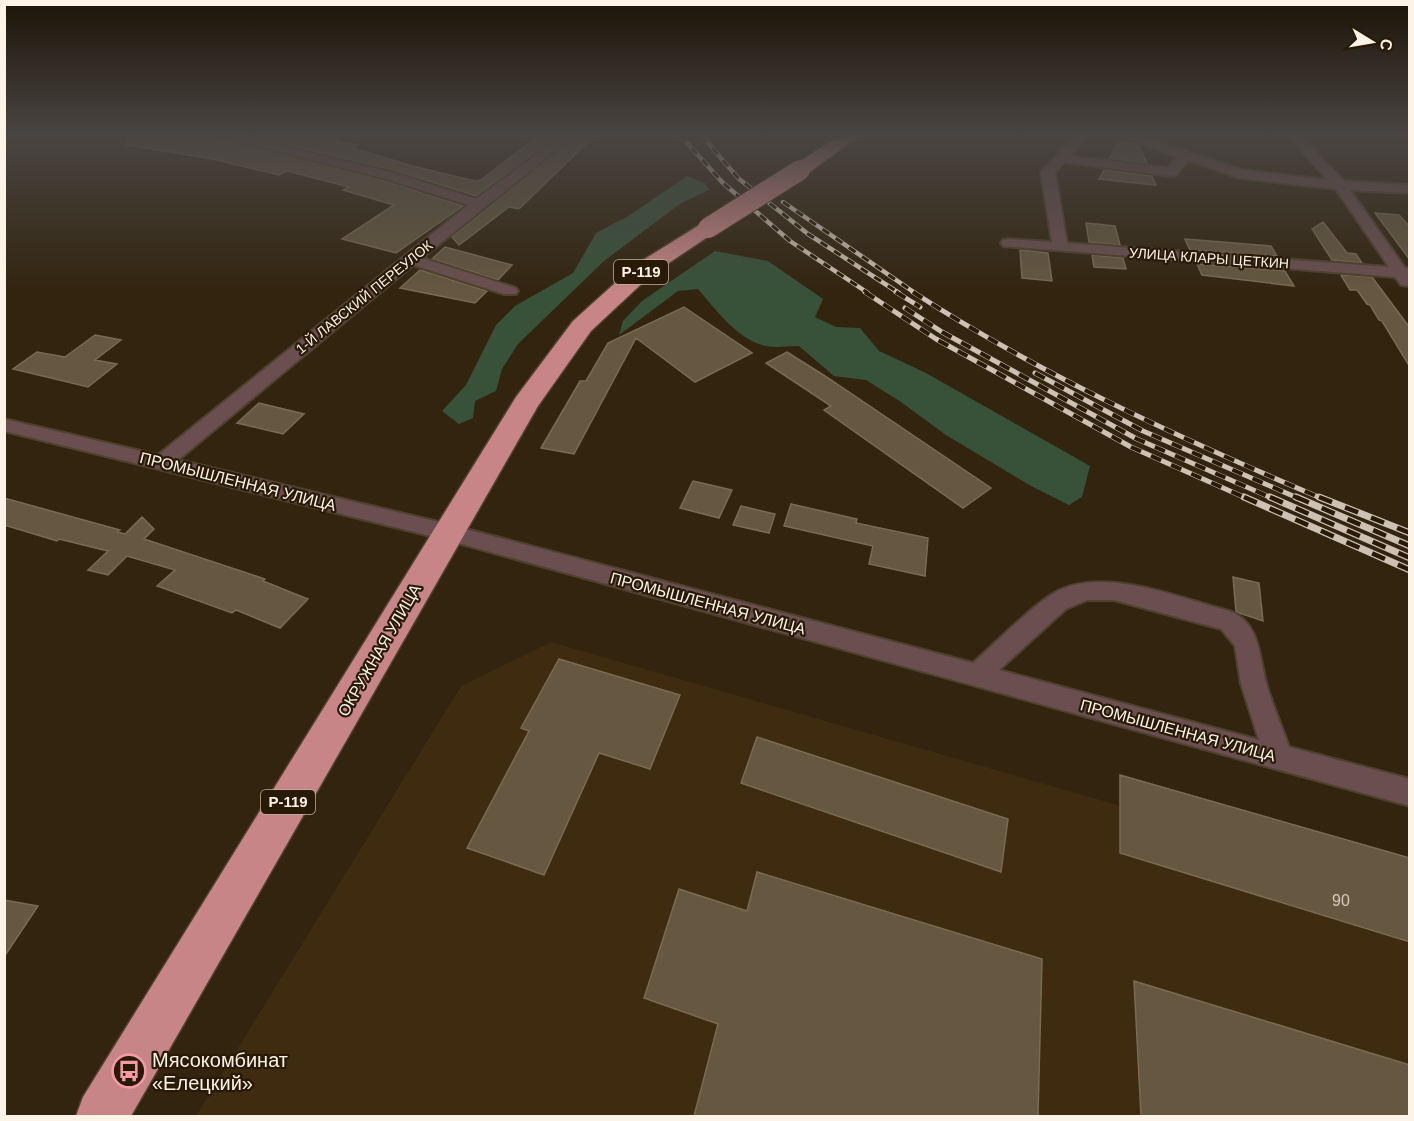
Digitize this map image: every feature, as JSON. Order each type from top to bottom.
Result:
[{"type":"highway","name":"ОКРУЖНАЯ УЛИЦА","points":[[102,1116],[385,643],[447,532],[526,403],[582,326],[643,270],[771,188]]},
{"type":"street","points":[[429,188],[478,204]]},
{"type":"street","name":"1-Й ЛАВСКИЙ ПЕРЕУЛОК","points":[[163,462],[499,188]]},
{"type":"street","points":[[1051,188],[1060,246]]},
{"type":"street","points":[[1342,188],[1407,277]]},
{"type":"street","points":[[1394,188],[1410,189]]},
{"type":"street","name":"УЛИЦА КЛАРЫ ЦЕТКИН","points":[[1008,243],[1407,277]]},
{"type":"street","points":[[410,259],[510,291]]},
{"type":"street","name":"ПРОМЫШЛЕННАЯ УЛИЦА","points":[[4,425],[447,532],[1410,793]]},
{"type":"street","points":[[976,676],[1058,602],[1085,591],[1114,591],[1229,621],[1247,643],[1254,684],[1280,758]]},
{"type":"shaded area","points":[[551,642],[1121,806],[1120,775],[1409,858],[1409,1116],[196,1116],[461,686]]},
{"type":"green space","points":[[669,188],[709,190],[681,203],[604,261],[518,344],[502,369],[496,391],[475,401],[473,418],[459,424],[442,411],[466,385],[496,325],[515,306],[573,273],[596,233],[630,215]]},
{"type":"green space","points":[[715,251],[768,261],[823,299],[815,317],[836,327],[860,328],[879,351],[926,373],[1090,466],[1082,497],[1069,505],[1031,486],[946,435],[866,380],[834,376],[799,346],[778,347],[756,343],[728,323],[698,289],[678,291],[619,335],[623,321],[642,301]]},
{"type":"building","points":[[408,188],[463,206],[396,253],[342,239],[394,205],[343,190]]},
{"type":"building","points":[[451,188],[487,188],[476,196]]},
{"type":"building","points":[[512,188],[540,188],[519,209],[509,207],[459,245],[452,237]]},
{"type":"building","points":[[1375,213],[1399,215],[1410,227],[1410,260]]},
{"type":"building","points":[[1323,222],[1347,253],[1356,254],[1362,263],[1332,260],[1312,229]]},
{"type":"building","points":[[1086,223],[1115,226],[1120,245],[1089,242]]},
{"type":"building","points":[[1185,239],[1271,246],[1277,256],[1190,250]]},
{"type":"building","points":[[445,247],[512,265],[498,280],[432,259]]},
{"type":"building","points":[[1020,250],[1048,253],[1052,281],[1022,278]]},
{"type":"building","points":[[1092,255],[1123,258],[1126,269],[1094,267]]},
{"type":"building","points":[[1197,264],[1285,271],[1294,286],[1202,275]]},
{"type":"building","points":[[420,270],[487,291],[475,303],[400,288]]},
{"type":"building","points":[[1341,275],[1372,277],[1410,328],[1410,367],[1370,305],[1357,290],[1350,290]]},
{"type":"building","points":[[684,307],[752,353],[695,382],[636,338],[574,454],[541,448],[580,381],[586,381],[608,343]]},
{"type":"building","points":[[95,335],[121,340],[95,360],[117,364],[88,387],[13,369],[37,352],[65,357]]},
{"type":"building","points":[[787,352],[991,488],[963,508],[824,410],[831,406],[766,363]]},
{"type":"building","points":[[259,403],[304,414],[283,434],[237,423]]},
{"type":"building","points":[[693,481],[732,490],[719,518],[680,508]]},
{"type":"building","points":[[4,498],[120,530],[117,532],[125,534],[142,517],[154,529],[144,539],[265,579],[263,581],[308,599],[280,628],[236,610],[232,613],[157,586],[175,570],[127,556],[108,575],[88,570],[108,551],[59,539],[57,541],[4,525]]},
{"type":"building","points":[[791,504],[857,519],[856,523],[928,538],[925,576],[869,564],[873,546],[784,526]]},
{"type":"building","points":[[741,506],[775,514],[769,533],[733,525]]},
{"type":"building","points":[[1233,577],[1259,583],[1263,621],[1236,612]]},
{"type":"building","points":[[559,659],[680,695],[650,769],[599,753],[544,875],[467,848],[529,731],[521,728]]},
{"type":"building","points":[[757,737],[1008,819],[1001,872],[741,783]]},
{"type":"building","points":[[1120,775],[1410,858],[1410,942],[1120,853]]},
{"type":"building","points":[[757,872],[1042,959],[1038,1116],[694,1116],[718,1024],[644,998],[679,889],[747,911]]},
{"type":"building","points":[[4,900],[38,906],[4,957]]},
{"type":"building","points":[[1134,981],[1410,1065],[1410,1116],[1141,1116]]},
{"type":"railway","points":[[729,188],[790,241],[868,293]]},
{"type":"railway","points":[[751,188],[808,234],[899,293]]},
{"type":"railway","points":[[783,202],[915,293]]},
{"type":"railway","points":[[865,292],[936,339],[1131,447],[1248,499]]},
{"type":"railway","points":[[896,292],[920,307]]},
{"type":"railway","points":[[913,292],[1011,351],[1113,404],[1323,499]]},
{"type":"railway","points":[[905,308],[942,332],[1137,439],[1274,499]]},
{"type":"railway","points":[[1035,373],[1143,431],[1300,499]]},
{"type":"railway","points":[[1244,497],[1410,570]]},
{"type":"railway","points":[[1270,497],[1410,558]]},
{"type":"railway","points":[[1296,497],[1410,546]]},
{"type":"railway","points":[[1319,497],[1410,533]]},
{"type":"place","name":"Мясокомбинат «Елецкий»","points":[[129,1071]]}]
